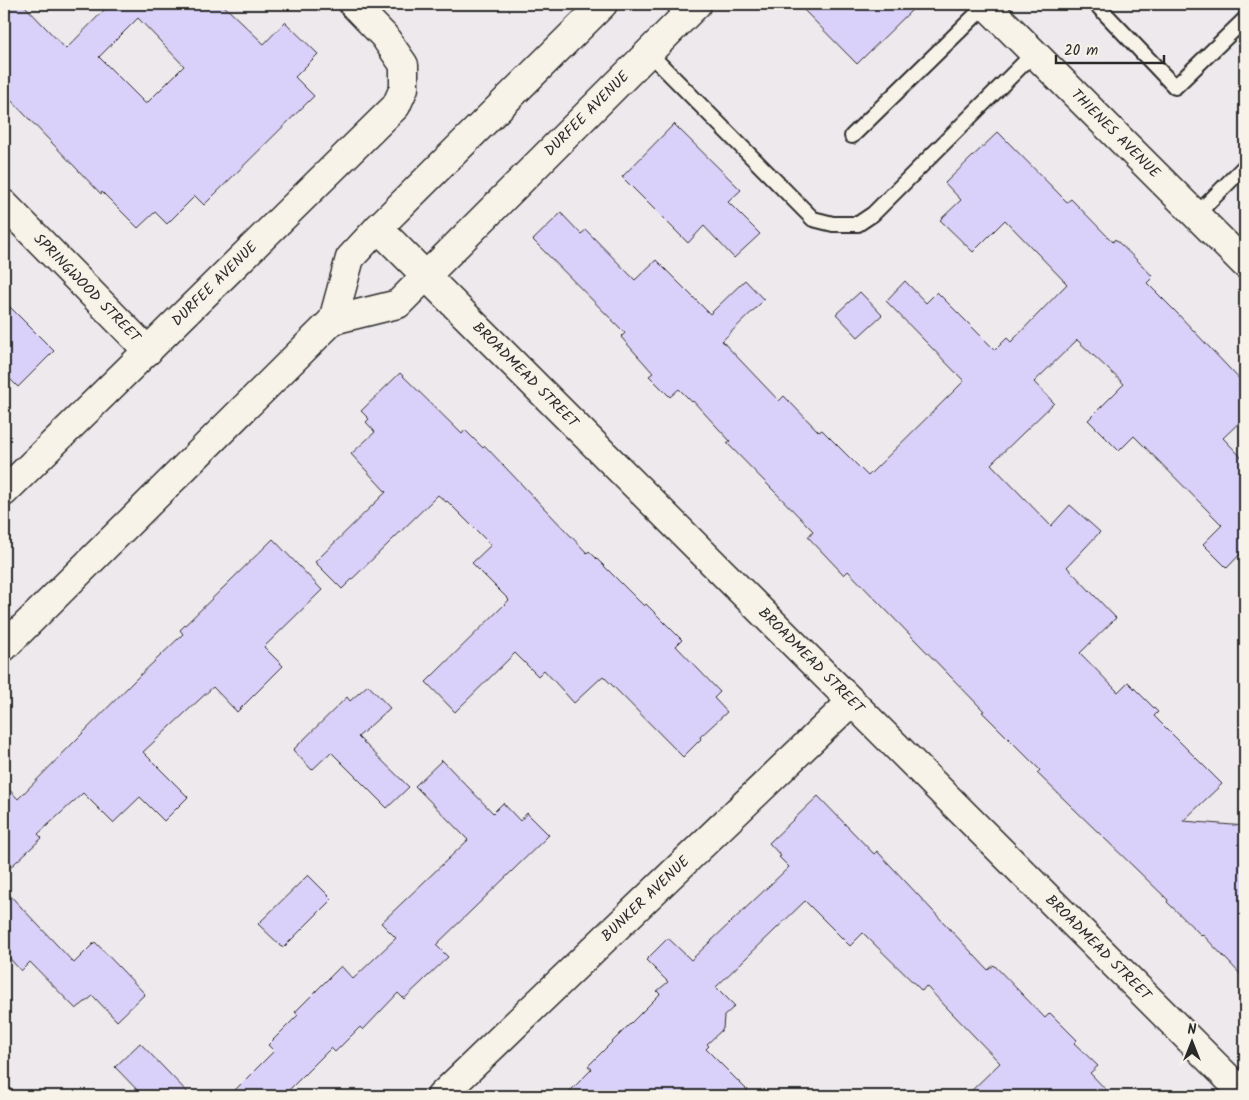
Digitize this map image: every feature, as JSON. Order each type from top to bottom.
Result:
[{"type":"street","name":"DURFEE AVENUE","points":[[4,492],[396,106],[404,88],[404,65],[384,36],[353,4]]},
{"type":"street","points":[[4,647],[333,320],[350,258],[603,4]]},
{"type":"street","name":"DURFEE AVENUE","points":[[333,320],[398,304],[697,4]]},
{"type":"street","name":"THIENES AVENUE","points":[[986,4],[1245,264]]},
{"type":"street","name":"SPRINGWOOD STREET","points":[[4,204],[148,351]]},
{"type":"street","name":"BROADMEAD STREET","points":[[378,228],[1245,1094]]},
{"type":"street","name":"BUNKER AVENUE","points":[[441,1096],[851,702]]},
{"type":"lane","points":[[852,136],[986,4]]},
{"type":"lane","points":[[1096,4],[1176,87],[1245,19]]},
{"type":"lane","points":[[648,52],[812,219],[833,224],[858,224],[873,214],[1034,53]]},
{"type":"lane","points":[[1196,215],[1245,166]]},
{"type":"building","points":[[4,4],[23,4],[66,49],[110,4],[222,4],[264,44],[285,22],[318,54],[295,77],[314,96],[204,205],[195,196],[167,224],[155,212],[138,228],[102,192],[101,194],[4,93]],"holes":[[[138,18],[184,66],[146,104],[99,57]]]},
{"type":"building","points":[[798,4],[918,4],[857,64]]},
{"type":"building","points":[[674,124],[741,190],[728,202],[760,234],[734,258],[704,226],[688,243],[622,177]]},
{"type":"building","points":[[998,132],[1067,202],[1071,199],[1113,242],[1115,239],[1141,264],[1153,277],[1147,283],[1245,385],[1245,417],[1223,438],[1245,461],[1245,549],[1227,568],[1203,544],[1222,525],[1134,436],[1119,451],[1088,420],[1124,384],[1077,340],[1034,382],[1054,403],[991,464],[1051,526],[1070,505],[1100,532],[1067,567],[1116,618],[1080,653],[1118,692],[1128,682],[1158,712],[1154,716],[1222,784],[1183,821],[1245,826],[1245,979],[1203,935],[1167,902],[1168,900],[1037,773],[1040,770],[848,571],[844,575],[808,537],[813,531],[727,443],[730,441],[693,401],[679,389],[670,397],[649,376],[653,373],[621,337],[625,333],[533,240],[561,213],[581,234],[586,230],[635,280],[656,260],[710,314],[745,280],[764,300],[722,341],[779,401],[784,396],[819,432],[822,430],[868,476],[964,381],[886,301],[905,281],[926,303],[937,292],[995,350],[1007,338],[1011,342],[1067,284],[1005,220],[973,252],[940,220],[961,200],[945,183]]},
{"type":"building","points":[[860,292],[882,315],[858,337],[836,314]]},
{"type":"building","points":[[4,301],[54,351],[18,387],[4,373]]},
{"type":"building","points":[[400,373],[462,434],[465,430],[483,448],[485,446],[587,553],[589,551],[644,606],[646,604],[682,640],[676,646],[720,692],[714,698],[727,712],[700,737],[701,739],[683,757],[603,676],[574,703],[544,670],[538,676],[515,653],[455,712],[426,682],[509,600],[472,563],[491,545],[447,501],[438,495],[342,589],[315,562],[386,492],[351,454],[375,432],[366,422],[369,419],[361,411]]},
{"type":"building","points":[[273,539],[322,590],[264,647],[283,666],[237,712],[213,687],[143,752],[188,797],[164,821],[140,797],[113,823],[83,793],[38,834],[42,838],[4,873],[4,784],[18,799],[183,634],[180,630]]},
{"type":"building","points":[[368,685],[390,708],[358,737],[409,787],[387,808],[331,752],[312,770],[293,750],[347,697],[350,701]]},
{"type":"building","points":[[442,760],[493,813],[503,803],[520,821],[527,813],[549,835],[436,945],[448,957],[404,999],[398,993],[363,1030],[360,1027],[335,1052],[331,1048],[283,1096],[229,1096],[274,1051],[268,1045],[298,1015],[295,1012],[341,966],[353,979],[396,938],[381,923],[468,840],[415,786]]},
{"type":"building","points":[[818,796],[874,854],[877,851],[988,970],[994,965],[1045,1018],[1050,1013],[1077,1040],[1074,1043],[1098,1066],[1090,1073],[1112,1096],[966,1096],[1000,1063],[926,986],[922,991],[863,933],[850,946],[805,901],[716,987],[735,1006],[724,1016],[723,1029],[707,1044],[709,1046],[706,1049],[753,1096],[565,1096],[592,1069],[588,1066],[660,994],[657,991],[668,982],[646,960],[668,938],[691,960],[789,867],[769,843]]},
{"type":"building","points":[[308,875],[332,899],[283,948],[258,924]]},
{"type":"building","points":[[4,889],[74,963],[95,942],[145,994],[117,1021],[93,996],[76,1009],[30,962],[21,971],[4,952]]},
{"type":"building","points":[[140,1043],[191,1096],[143,1096],[115,1067]]}]
